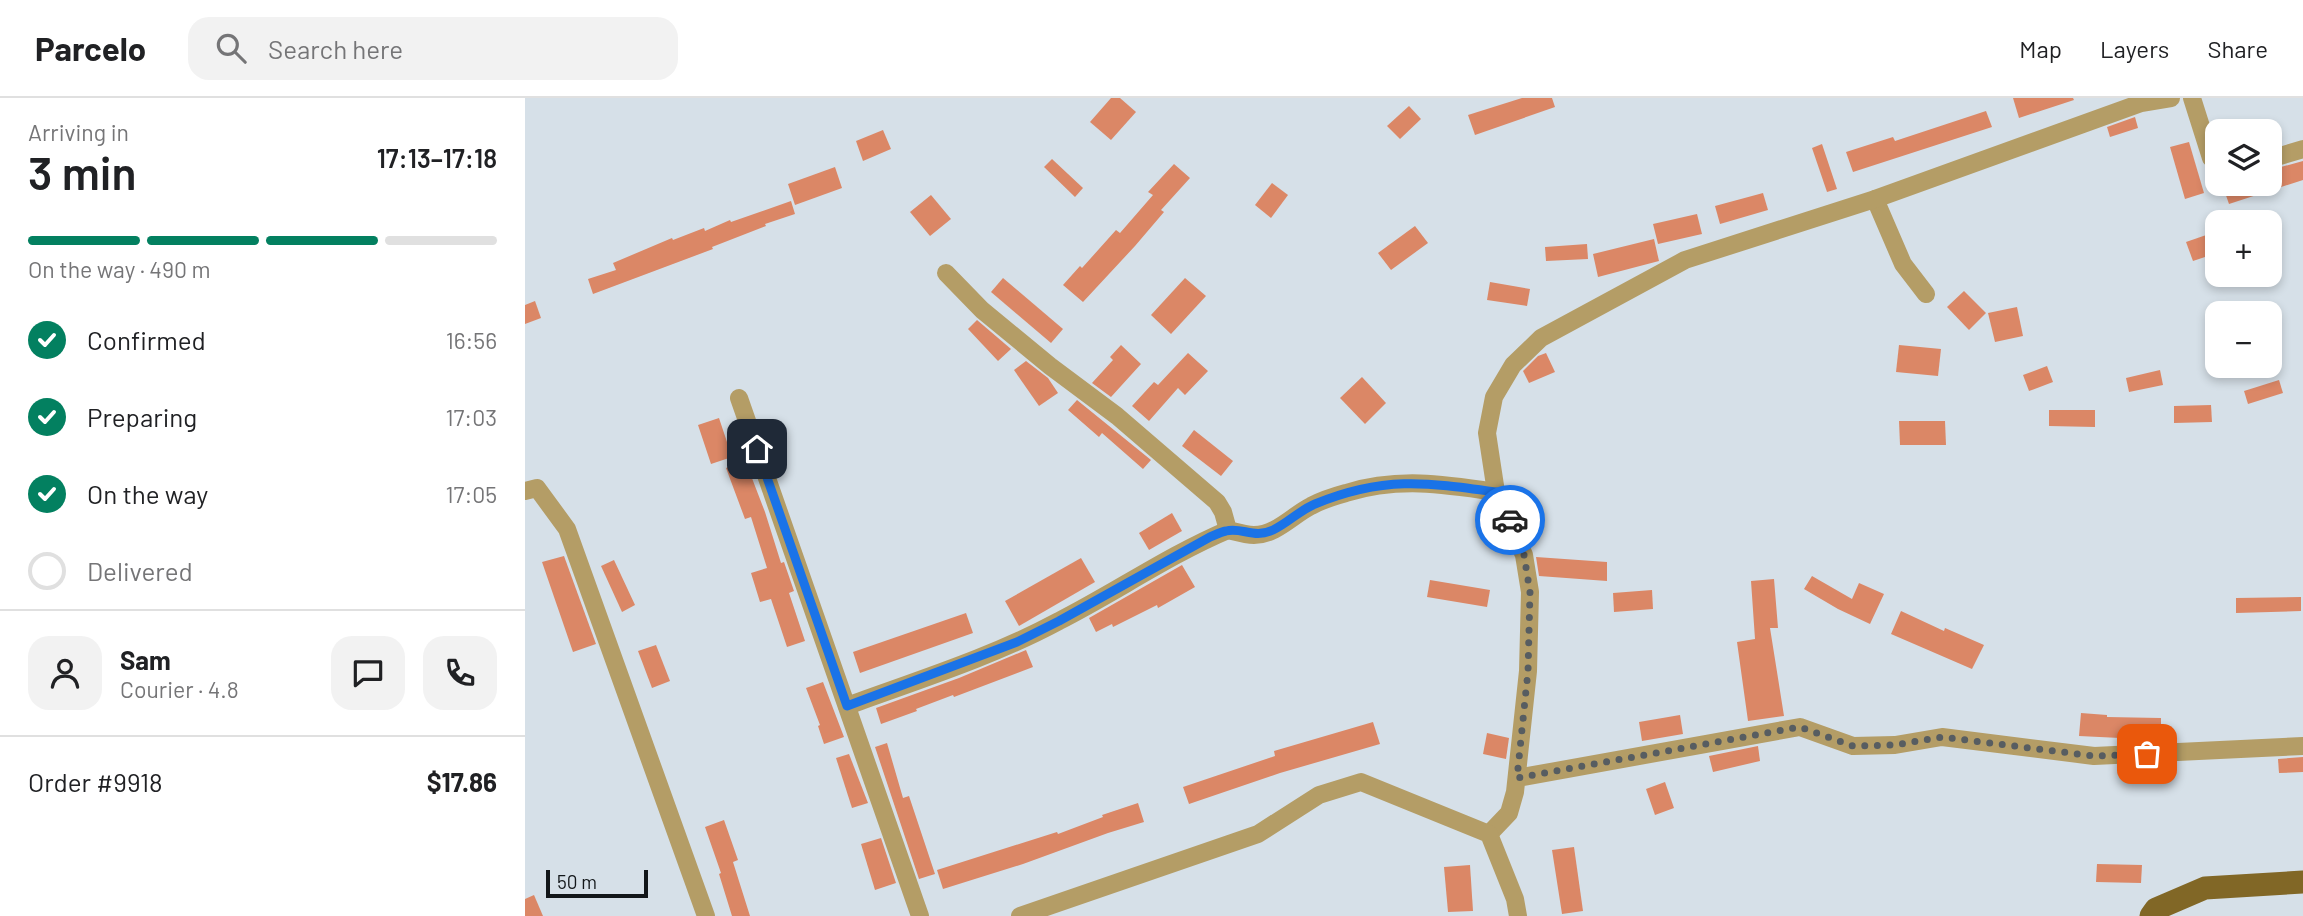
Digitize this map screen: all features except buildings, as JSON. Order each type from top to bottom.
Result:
[{"type":"main road","points":[[2151,916],[2156,909],[2205,888],[2303,881]]},
{"type":"street","points":[[1489,834],[1509,813],[1517,778],[1528,671],[1530,592],[1524,555],[1496,492],[1487,433],[1494,397],[1513,365],[1541,338],[1685,260],[1875,199],[2141,103],[2171,98]]},
{"type":"street","points":[[2192,98],[2205,139]]},
{"type":"street","points":[[2282,155],[2303,149]]},
{"type":"street","points":[[1875,199],[1902,264],[1926,294]]},
{"type":"street","points":[[946,273],[982,310],[1050,366],[1117,415],[1217,502],[1228,530]]},
{"type":"street","points":[[739,398],[920,916]]},
{"type":"street","points":[[847,706],[1017,642],[1184,550],[1228,530],[1255,535],[1273,530],[1311,505],[1376,485],[1405,482],[1496,492]]},
{"type":"street","points":[[525,491],[537,488],[566,528],[706,916]]},
{"type":"street","points":[[1517,778],[1800,727],[1853,746],[1895,745],[1942,737],[2094,756],[2303,746]]},
{"type":"street","points":[[1020,916],[1258,834],[1319,795],[1361,782],[1489,834],[1515,899],[1518,916]]},
{"type":"way so far","points":[[1510,520],[1524,555],[1530,592],[1528,671],[1517,778],[1800,727],[1853,746],[1895,745],[1942,737],[2094,756],[2147,754]]},
{"type":"route","points":[[757,449],[847,706],[1017,642],[1210,537],[1228,530],[1255,535],[1273,530],[1311,505],[1345,493],[1376,485],[1405,482],[1496,492],[1510,520]]}]
